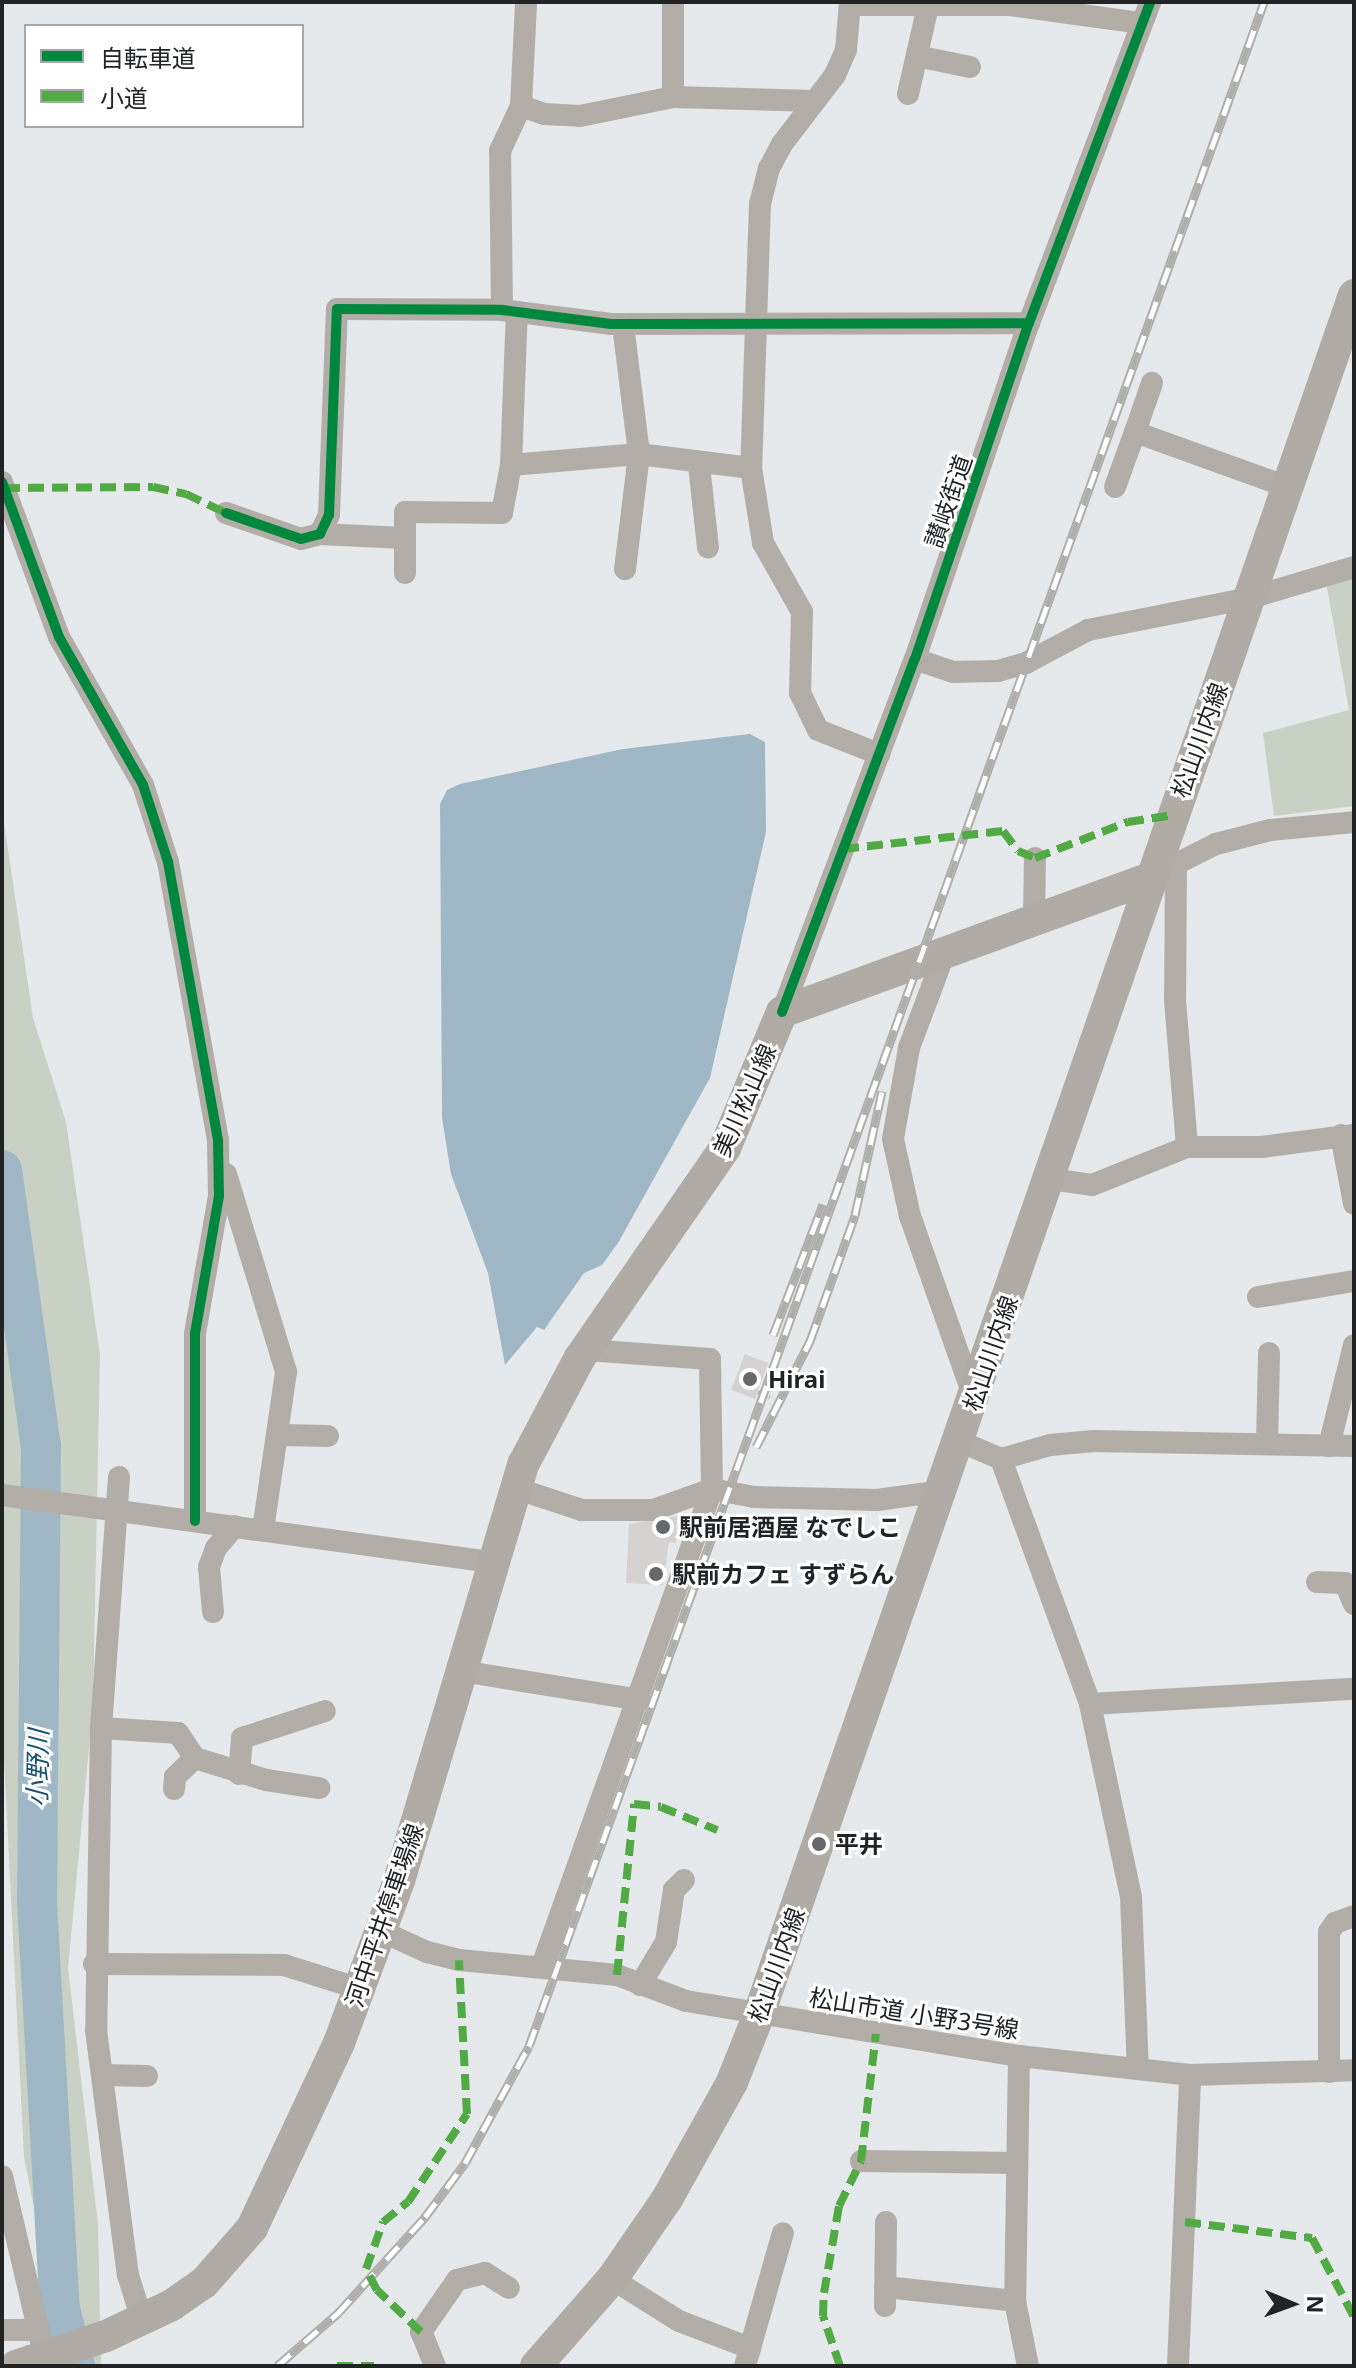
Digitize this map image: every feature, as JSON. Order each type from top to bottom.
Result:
[{"type":"main road","name":"松山川内線","points":[[536,2366],[612,2279],[667,2199],[732,2082],[759,2014],[1050,1179],[1163,871],[1250,598],[1354,295]]},
{"type":"main road","name":"美川松山線","points":[[586,1350],[725,1148],[782,1012],[1163,871]]},
{"type":"main road","name":"河中平井停車場線","points":[[40,2353],[106,2336],[142,2320],[204,2283],[252,2228],[312,2105],[381,1931],[515,1488],[556,1396],[586,1350]]},
{"type":"street","points":[[405,573],[405,512],[502,513],[511,465],[510,311],[500,151],[521,106],[526,2]]},
{"type":"street","points":[[673,2],[673,97]]},
{"type":"street","points":[[879,754],[818,730],[800,693],[802,612],[763,543],[751,468],[753,325],[760,203],[769,168],[846,50],[850,4],[997,4],[1079,11],[1146,12]]},
{"type":"street","points":[[908,94],[928,6]]},
{"type":"street","name":"讃岐街道","points":[[782,1012],[915,659],[1029,323],[1146,12]]},
{"type":"street","points":[[917,56],[970,67]]},
{"type":"street","points":[[521,106],[544,114],[580,116],[673,97],[815,101]]},
{"type":"street","points":[[320,534],[329,515],[337,309],[510,311],[623,325],[1029,323]]},
{"type":"street","points":[[623,325],[639,454],[625,569]]},
{"type":"street","points":[[1115,487],[1152,383]]},
{"type":"street","points":[[1135,432],[1288,487]]},
{"type":"street","points":[[511,465],[639,454],[699,465],[751,468]]},
{"type":"street","points":[[699,465],[708,548]]},
{"type":"street","points":[[2,482],[59,637],[157,819],[218,1141],[286,1372],[280,1435],[263,1530]]},
{"type":"street","points":[[226,513],[301,539],[320,534],[404,538]]},
{"type":"street","points":[[915,659],[953,672],[998,671],[1026,663],[1088,630],[1250,598],[1354,567]]},
{"type":"street","points":[[1187,1147],[1163,871],[1216,844],[1270,830],[1354,822]]},
{"type":"street","points":[[1034,920],[1035,858]]},
{"type":"street","points":[[945,952],[909,1048],[893,1139],[910,1216],[974,1398]]},
{"type":"street","points":[[1050,1179],[1092,1185],[1187,1147],[1261,1147],[1348,1135],[1354,1204]]},
{"type":"street","points":[[195,1521],[195,1334],[219,1196],[218,1141]]},
{"type":"street","points":[[1258,1297],[1354,1281]]},
{"type":"street","points":[[1329,1446],[1354,1345]]},
{"type":"street","points":[[542,1966],[640,1700],[712,1489],[710,1359],[586,1350]]},
{"type":"street","points":[[1267,1444],[1269,1353]]},
{"type":"street","points":[[280,1435],[328,1436]]},
{"type":"street","points":[[959,1441],[1001,1459],[1094,1441],[1354,1446]]},
{"type":"street","points":[[1001,1459],[1090,1704],[1131,1897],[1138,2068]]},
{"type":"street","points":[[119,1477],[112,1508],[94,1964],[102,2075],[128,2275],[142,2320]]},
{"type":"street","points":[[515,1488],[582,1510],[653,1510],[712,1489],[754,1497],[877,1500],[911,1491],[942,1491]]},
{"type":"street","points":[[2,1495],[493,1562]]},
{"type":"street","points":[[213,1612],[209,1567],[216,1548],[235,1526]]},
{"type":"street","points":[[1317,1582],[1345,1583],[1354,1604]]},
{"type":"street","points":[[461,1671],[640,1700]]},
{"type":"street","points":[[1090,1704],[1354,1689]]},
{"type":"street","points":[[239,1774],[242,1738],[325,1711]]},
{"type":"street","points":[[101,1728],[178,1733],[195,1758],[239,1774],[319,1788]]},
{"type":"street","points":[[174,1789],[175,1777],[195,1758]]},
{"type":"street","points":[[640,1985],[666,1942],[674,1890],[684,1880]]},
{"type":"street","points":[[1329,2072],[1329,1932],[1335,1923],[1354,1916]]},
{"type":"street","name":"松山市道 小野3号線","points":[[381,1931],[427,1952],[459,1960],[617,1975],[686,2001],[1019,2056],[1190,2075],[1354,2070]]},
{"type":"street","points":[[94,1964],[284,1965],[360,1989]]},
{"type":"street","points":[[1019,2056],[1015,2301],[1028,2366]]},
{"type":"street","points":[[102,2075],[147,2076]]},
{"type":"street","points":[[1178,2366],[1190,2075]]},
{"type":"street","points":[[861,2161],[920,2151],[1017,2163]]},
{"type":"street","points":[[2,2176],[40,2353]]},
{"type":"street","points":[[886,2222],[885,2296],[1015,2301]]},
{"type":"street","points":[[612,2279],[679,2321],[748,2357],[783,2233]]},
{"type":"street","points":[[435,2366],[421,2332],[457,2280],[485,2273],[509,2288]]},
{"type":"street","points":[[2,2330],[40,2353]]},
{"type":"path","points":[[758,1392],[770,1397]]},
{"type":"shaded area","points":[[1354,573],[1354,806],[1274,816],[1263,733],[1349,710],[1326,582]]},
{"type":"shaded area","points":[[2,809],[33,1018],[66,1122],[100,1355],[93,1706],[68,1968],[98,2224],[101,2366],[65,2366],[24,2157],[2,1719]]},
{"type":"water","points":[[750,734],[765,742],[766,832],[710,1078],[618,1243],[602,1265],[584,1273],[544,1330],[537,1327],[505,1365],[488,1273],[451,1174],[442,1118],[440,804],[447,790],[460,784],[623,749]]},
{"type":"building","points":[[745,1354],[768,1363],[755,1399],[731,1390]]},
{"type":"building","points":[[677,1516],[676,1543],[669,1542],[663,1585],[626,1583],[629,1524]]},
{"type":"waterway","name":"小野川","points":[[2,1170],[41,1446],[37,1903],[60,2309],[75,2366]]},
{"type":"railway","points":[[277,2366],[338,2313],[425,2217],[465,2163],[529,2046],[1264,2]]},
{"type":"railway","points":[[756,1447],[810,1341],[855,1215],[882,1091]]},
{"type":"railway","points":[[773,1335],[823,1204]]},
{"type":"marked path","points":[[4,488],[153,487],[186,494],[226,513]]},
{"type":"marked path","points":[[843,849],[1003,831],[1018,851],[1035,858],[1128,822],[1173,815]]},
{"type":"marked path","points":[[617,1975],[634,1804],[661,1807],[717,1830]]},
{"type":"marked path","points":[[421,2332],[377,2290],[366,2269],[383,2222],[408,2202],[467,2114],[459,1960]]},
{"type":"marked path","points":[[840,2366],[823,2316],[824,2293],[839,2206],[861,2161],[876,2034]]},
{"type":"marked path","points":[[1185,2222],[1312,2238],[1354,2317]]},
{"type":"marked path","points":[[337,2366],[374,2366]]},
{"type":"cycle path","points":[[782,1012],[915,659],[1029,323],[1150,2]]},
{"type":"cycle path","points":[[226,513],[301,539],[320,534],[329,515],[337,309],[502,310],[611,324],[1029,323]]},
{"type":"cycle path","points":[[2,482],[59,637],[143,785],[168,862],[218,1141],[219,1196],[195,1334],[195,1521]]},
{"type":"place","name":"Hirai","points":[[750,1379]]},
{"type":"place","name":"駅前居酒屋 なでしこ","points":[[663,1527]]},
{"type":"place","name":"駅前カフェ すずらん","points":[[656,1574]]},
{"type":"place","name":"平井","points":[[819,1844]]}]
